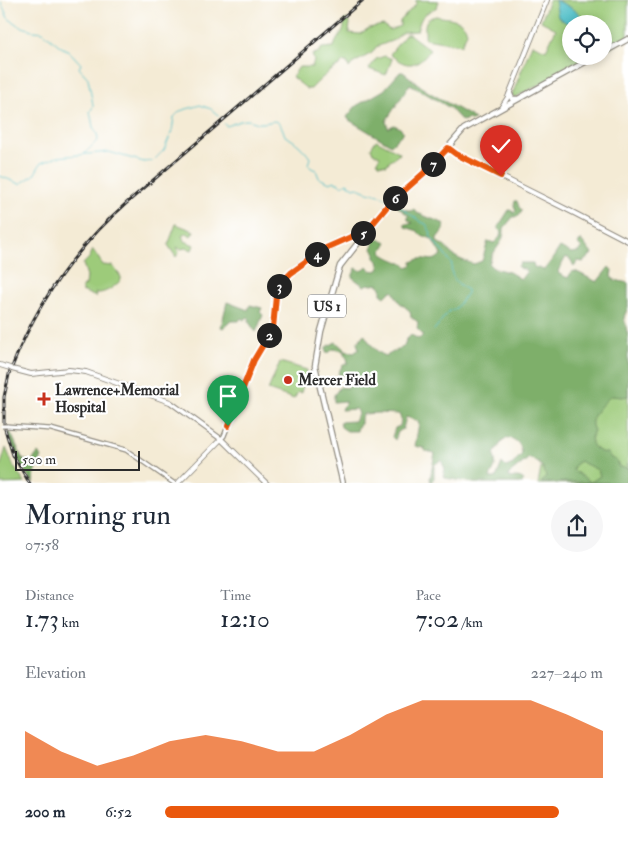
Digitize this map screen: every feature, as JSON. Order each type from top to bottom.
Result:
[{"type":"main road","points":[[501,108],[510,94],[547,0]]},
{"type":"main road","points":[[612,48],[628,39]]},
{"type":"main road","name":"US 1","points":[[343,483],[316,374],[318,340],[334,281],[342,262],[389,204],[424,173],[469,126],[580,65]]},
{"type":"main road","points":[[510,94],[512,100],[521,98]]},
{"type":"main road","points":[[448,148],[458,155],[628,241]]},
{"type":"main road","points":[[0,365],[31,374],[69,370],[89,372],[172,403],[221,438],[266,483]]},
{"type":"main road","points":[[177,483],[221,438]]},
{"type":"street","points":[[221,438],[226,431],[254,360],[273,328],[276,296],[282,282],[291,273],[326,248],[358,234],[364,234]]},
{"type":"street","points":[[3,426],[51,429],[126,450],[175,483]]},
{"type":"green space","points":[[416,0],[439,1],[437,7],[423,16],[417,31],[403,32],[394,40],[376,47],[372,53],[352,64],[349,68],[347,62],[342,62],[340,66],[329,72],[311,89],[307,89],[292,77],[299,67],[312,67],[314,60],[312,55],[319,52],[322,48],[334,47],[344,28],[344,21],[347,19],[350,23],[349,33],[360,34],[369,28],[383,25],[390,30],[400,26],[400,21],[416,4]]},
{"type":"green space","points":[[549,0],[628,0],[628,38],[612,47],[612,15],[562,15],[562,65],[577,65],[514,98],[512,95],[532,44],[546,50],[556,29],[541,21]]},
{"type":"green space","points":[[436,16],[460,21],[463,24],[467,33],[461,45],[425,39],[426,22],[431,17]]},
{"type":"green space","points":[[406,34],[409,34],[430,50],[416,63],[406,64],[390,54]]},
{"type":"green space","points":[[385,56],[392,59],[386,75],[369,69],[376,59]]},
{"type":"green space","points":[[400,72],[403,72],[427,91],[475,119],[462,121],[450,108],[410,84],[386,121],[388,128],[394,125],[404,132],[391,145],[349,120],[347,117],[356,106],[384,90]]},
{"type":"green space","points":[[376,140],[400,154],[390,160],[387,165],[379,164],[377,161],[380,156],[373,153],[371,148]]},
{"type":"green space","points":[[515,201],[517,201],[522,210],[519,216],[513,217],[504,228],[503,238],[489,264],[493,268],[509,272],[521,279],[527,271],[518,267],[520,263],[533,263],[534,267],[544,270],[560,247],[571,253],[579,252],[582,248],[578,244],[581,240],[592,254],[583,262],[578,261],[574,267],[571,260],[566,257],[558,271],[559,274],[568,278],[572,271],[577,272],[597,282],[609,267],[612,270],[611,277],[628,283],[628,307],[624,317],[628,337],[628,396],[611,396],[600,408],[593,417],[592,426],[594,430],[591,438],[593,447],[607,453],[616,460],[619,467],[627,468],[628,464],[628,483],[541,483],[546,477],[544,470],[538,463],[529,458],[508,475],[510,478],[517,477],[524,480],[522,483],[474,483],[445,478],[443,476],[445,469],[441,460],[434,465],[434,478],[431,482],[435,453],[415,446],[418,421],[406,417],[403,429],[398,432],[395,440],[392,437],[395,428],[400,426],[401,419],[399,414],[363,414],[357,431],[347,431],[341,427],[340,422],[354,421],[358,414],[356,409],[341,410],[345,401],[334,402],[334,395],[340,387],[348,388],[351,382],[359,384],[361,380],[338,374],[342,366],[348,363],[344,351],[333,349],[326,353],[326,347],[336,342],[346,351],[354,353],[359,349],[357,343],[364,334],[376,350],[386,356],[404,346],[406,340],[411,335],[419,339],[423,335],[417,329],[418,322],[411,317],[410,311],[399,302],[393,291],[385,297],[381,294],[381,287],[377,284],[364,286],[352,277],[356,268],[362,271],[367,266],[370,270],[376,271],[380,269],[372,249],[374,240],[379,239],[387,242],[381,252],[408,267],[417,260],[434,260],[441,255],[432,239],[419,234],[418,231],[405,227],[405,224],[413,223],[408,220],[408,215],[394,204],[396,203],[404,209],[411,211],[414,209],[417,213],[445,224],[444,229],[437,238],[437,242],[445,246],[457,257],[474,264],[482,261],[488,241],[494,243],[500,237],[501,232],[498,227],[509,210],[513,211],[513,214],[516,210],[514,206]],"holes":[[[506,438],[517,442],[522,454],[513,464],[506,467],[502,463],[496,478],[490,478],[495,467],[494,454]],[[579,461],[598,470],[600,476],[591,482],[574,471],[573,468]]]},
{"type":"green space","points":[[176,224],[194,231],[191,236],[187,233],[182,236],[185,241],[194,245],[192,250],[177,247],[179,253],[176,257],[168,245]]},
{"type":"green space","points":[[93,250],[103,265],[113,266],[121,277],[121,280],[109,290],[95,293],[96,297],[82,291],[82,287],[86,285],[87,276],[83,264]]},
{"type":"green space","points":[[227,302],[248,310],[250,305],[262,308],[260,312],[263,315],[256,332],[248,321],[250,319],[248,317],[244,320],[241,318],[239,321],[231,321],[223,328],[221,327]]},
{"type":"green space","name":"Mercer Field","points":[[280,362],[307,370],[301,393],[298,392],[294,399],[268,390]]},
{"type":"green space","points":[[628,377],[628,483],[538,483],[558,380]]},
{"type":"green space","points":[[9,429],[23,460],[32,461],[38,453],[42,457],[38,466],[36,466],[33,483],[19,463],[8,433]]},
{"type":"green space","points":[[6,448],[14,467],[25,483],[0,483],[0,468]]},
{"type":"water","points":[[555,0],[570,7],[580,15],[562,15],[562,20],[558,17]]},
{"type":"waterway","points":[[1,2],[8,18],[19,26],[32,30]]},
{"type":"waterway","points":[[34,31],[43,32],[69,51],[81,64],[79,68],[88,78],[93,105],[90,111],[98,140],[84,154]]},
{"type":"waterway","points":[[0,176],[20,184],[34,175],[41,163],[57,157],[109,152],[144,162],[153,161],[164,150],[172,131],[174,117],[180,111],[200,105],[211,109],[218,115]]},
{"type":"waterway","points":[[224,124],[227,126],[247,120],[258,123],[278,122],[285,136],[296,143],[308,155],[310,158],[308,164],[316,170],[319,178],[330,183],[335,181],[342,186],[347,183],[354,188],[357,187],[388,199]]},
{"type":"waterway","points":[[395,203],[426,224],[431,233],[430,236],[452,264],[453,276],[467,290],[467,293],[456,308],[449,311],[434,330]]},
{"type":"railway","points":[[12,367],[22,343],[46,298],[93,236],[130,200],[363,0]]},
{"type":"railway","points":[[4,423],[4,397],[10,370]]},
{"type":"railway","points":[[5,429],[13,455],[29,483]]},
{"type":"place","name":"Mercer Field","points":[[288,380]]},
{"type":"place","name":"Lawrence+Memorial Hospital","points":[[44,399]]},
{"type":"route","points":[[228,426],[254,360],[273,328],[277,292],[287,276],[330,246],[360,233],[364,234],[389,204],[424,173],[448,148],[456,154],[501,176]]}]
